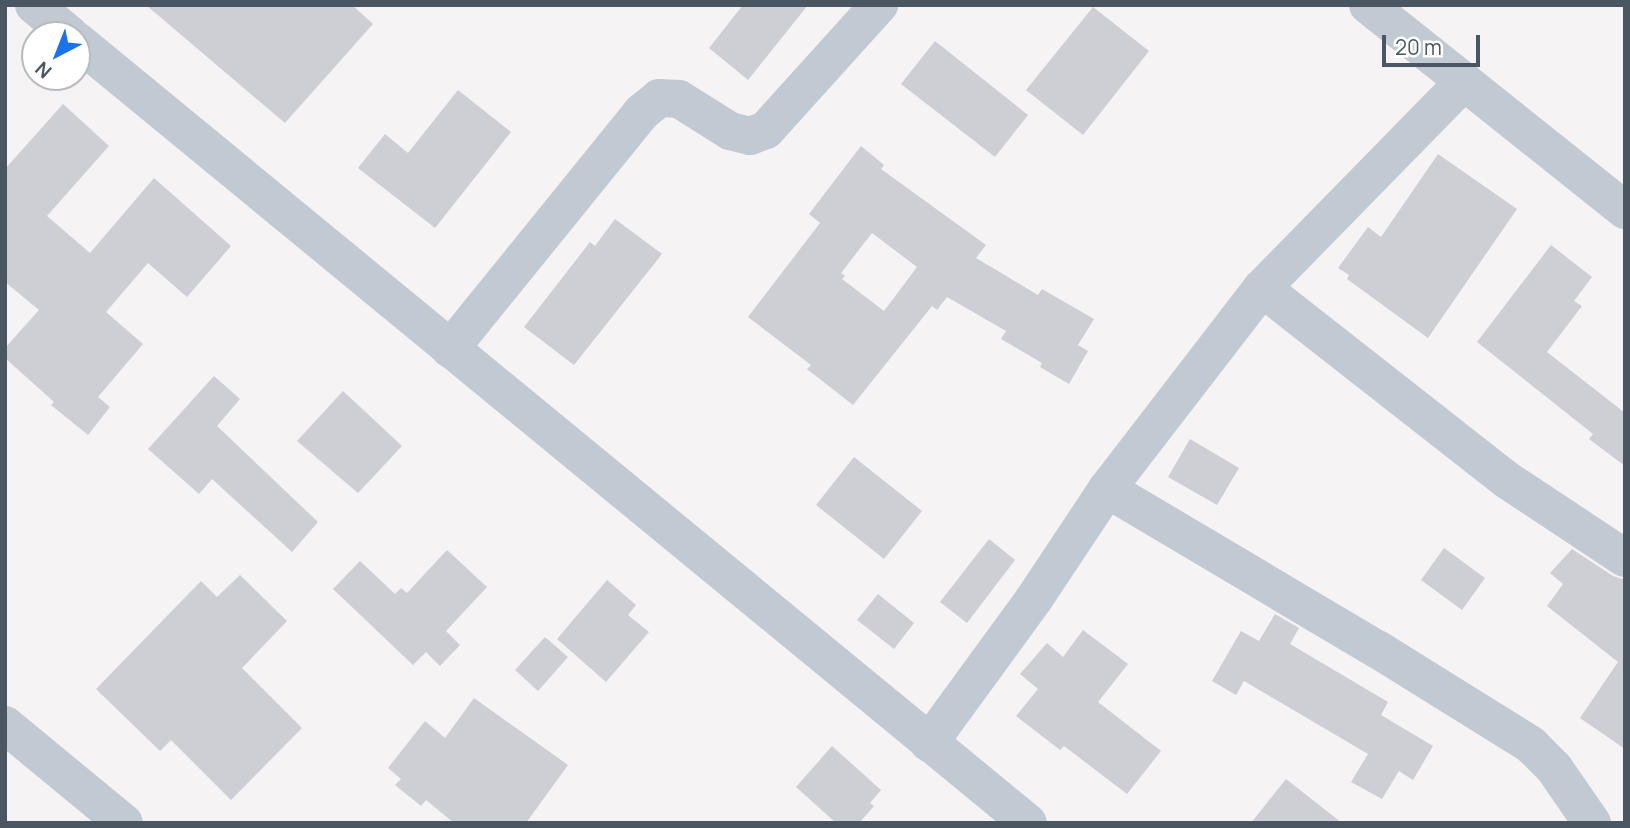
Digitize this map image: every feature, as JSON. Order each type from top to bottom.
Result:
[{"type":"street","points":[[5,14],[13,5]]},
{"type":"street","points":[[34,5],[53,21]]},
{"type":"street","points":[[450,349],[642,112],[659,98],[679,99],[730,131],[750,136],[766,130],[879,5]]},
{"type":"street","points":[[1368,5],[1625,209]]},
{"type":"street","points":[[91,53],[1028,823]]},
{"type":"street","points":[[929,743],[1034,599],[1107,489],[1262,288],[1465,82]]},
{"type":"street","points":[[1262,288],[1507,480],[1625,558]]},
{"type":"street","points":[[1107,489],[1377,649],[1531,745],[1554,768],[1592,823]]},
{"type":"street","points":[[5,725],[124,823]]},
{"type":"building","points":[[146,5],[352,5],[373,24],[285,123]]},
{"type":"building","points":[[743,5],[808,5],[748,80],[709,48]]},
{"type":"building","points":[[1093,7],[1149,51],[1083,135],[1026,90]]},
{"type":"building","points":[[935,41],[1028,115],[995,157],[901,84]]},
{"type":"building","points":[[458,90],[511,132],[435,228],[358,168],[385,134],[408,153]]},
{"type":"building","points":[[63,104],[109,146],[47,216],[90,253],[154,178],[231,246],[187,297],[148,263],[106,312],[143,344],[98,397],[110,407],[88,435],[51,405],[54,402],[5,358],[5,348],[39,310],[5,282],[5,169]]},
{"type":"building","points":[[861,146],[884,165],[881,169],[986,245],[976,258],[1038,295],[1042,289],[1094,319],[1078,345],[1088,351],[1069,384],[1040,367],[1042,363],[1001,339],[1006,331],[947,297],[937,310],[932,306],[853,405],[807,369],[811,365],[748,317],[820,223],[809,214]],"holes":[[[872,233],[917,267],[884,311],[842,279],[845,276],[841,273]]]},
{"type":"building","points":[[1438,154],[1517,209],[1428,338],[1347,279],[1349,275],[1338,268],[1368,227],[1381,237]]},
{"type":"building","points":[[615,219],[662,254],[574,365],[524,327],[590,242],[595,246]]},
{"type":"building","points":[[1551,245],[1592,277],[1574,301],[1582,306],[1547,352],[1625,413],[1625,466],[1589,439],[1593,434],[1477,342]]},
{"type":"building","points":[[214,376],[240,399],[217,426],[318,522],[292,552],[212,479],[199,494],[148,449]]},
{"type":"building","points":[[343,391],[402,446],[358,493],[297,441]]},
{"type":"building","points":[[1190,439],[1239,468],[1217,505],[1168,477]]},
{"type":"building","points":[[854,457],[922,511],[884,559],[816,505]]},
{"type":"building","points":[[989,539],[1015,560],[967,623],[940,602]]},
{"type":"building","points":[[1444,548],[1485,578],[1462,610],[1421,580]]},
{"type":"building","points":[[1572,549],[1613,576],[1625,580],[1625,749],[1580,718],[1618,662],[1547,606],[1563,584],[1550,573]]},
{"type":"building","points":[[447,550],[487,587],[446,631],[460,645],[440,666],[426,652],[413,665],[333,589],[360,561],[395,594],[401,588],[407,593]]},
{"type":"building","points":[[240,575],[287,621],[242,668],[302,728],[231,800],[171,740],[160,751],[96,689],[201,581],[217,597]]},
{"type":"building","points":[[607,580],[636,605],[628,615],[649,632],[606,682],[557,639]]},
{"type":"building","points":[[878,594],[914,623],[894,649],[857,620]]},
{"type":"building","points":[[1275,614],[1299,628],[1290,644],[1388,702],[1381,715],[1433,746],[1413,780],[1399,771],[1382,799],[1351,782],[1368,754],[1244,681],[1236,695],[1212,681],[1241,631],[1259,641]]},
{"type":"building","points":[[1083,630],[1128,664],[1098,702],[1161,751],[1127,794],[1064,746],[1060,750],[1016,716],[1038,689],[1020,674],[1047,643],[1063,657]]},
{"type":"building","points":[[545,637],[568,657],[538,691],[515,670]]},
{"type":"building","points":[[474,698],[568,765],[526,823],[454,823],[426,800],[421,806],[395,785],[401,779],[388,768],[425,721],[445,738]]},
{"type":"building","points":[[832,746],[881,790],[870,803],[874,806],[859,823],[836,823],[796,787]]},
{"type":"building","points":[[1286,779],[1342,823],[1251,823]]}]
